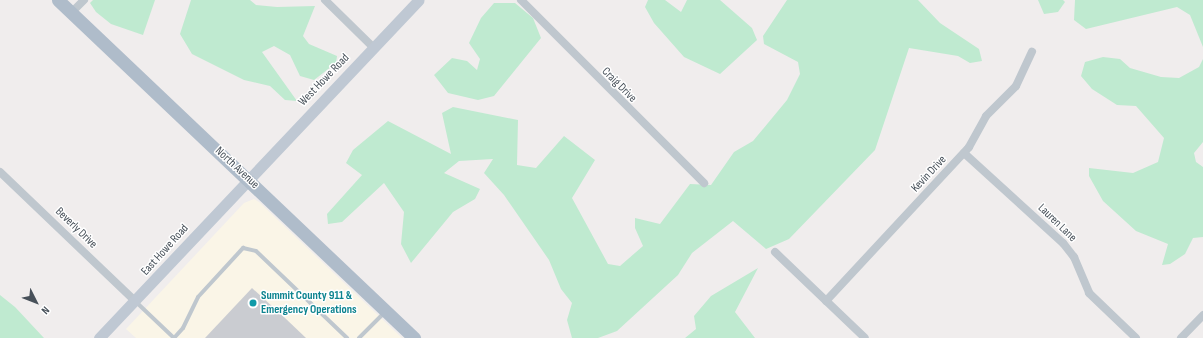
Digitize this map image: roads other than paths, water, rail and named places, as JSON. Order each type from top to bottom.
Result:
[{"type":"main road","name":"North Avenue","points":[[58,0],[248,178],[414,338]]},
{"type":"main road","name":"West Howe Road","points":[[248,178],[419,0]]},
{"type":"main road","name":"East Howe Road","points":[[99,338],[248,178]]},
{"type":"street","points":[[72,12],[84,0]]},
{"type":"street","points":[[324,0],[374,48]]},
{"type":"street","name":"Craig Drive","points":[[521,0],[704,184]]},
{"type":"street","name":"Kevin Drive","points":[[826,301],[964,153],[986,116],[1016,86],[1032,52]]},
{"type":"street","name":"Lauren Lane","points":[[964,153],[1063,243],[1074,257],[1089,293],[1136,338]]},
{"type":"street","name":"Beverly Drive","points":[[0,172],[135,301]]},
{"type":"street","points":[[775,252],[865,338]]},
{"type":"street","points":[[1181,338],[1203,315]]},
{"type":"lane","points":[[135,301],[174,338],[183,328],[198,297],[243,248],[256,251],[347,338]]},
{"type":"lane","points":[[359,338],[386,311]]},
{"type":"place","name":"Summit County 911 & Emergency Operations","points":[[253,303]]}]
